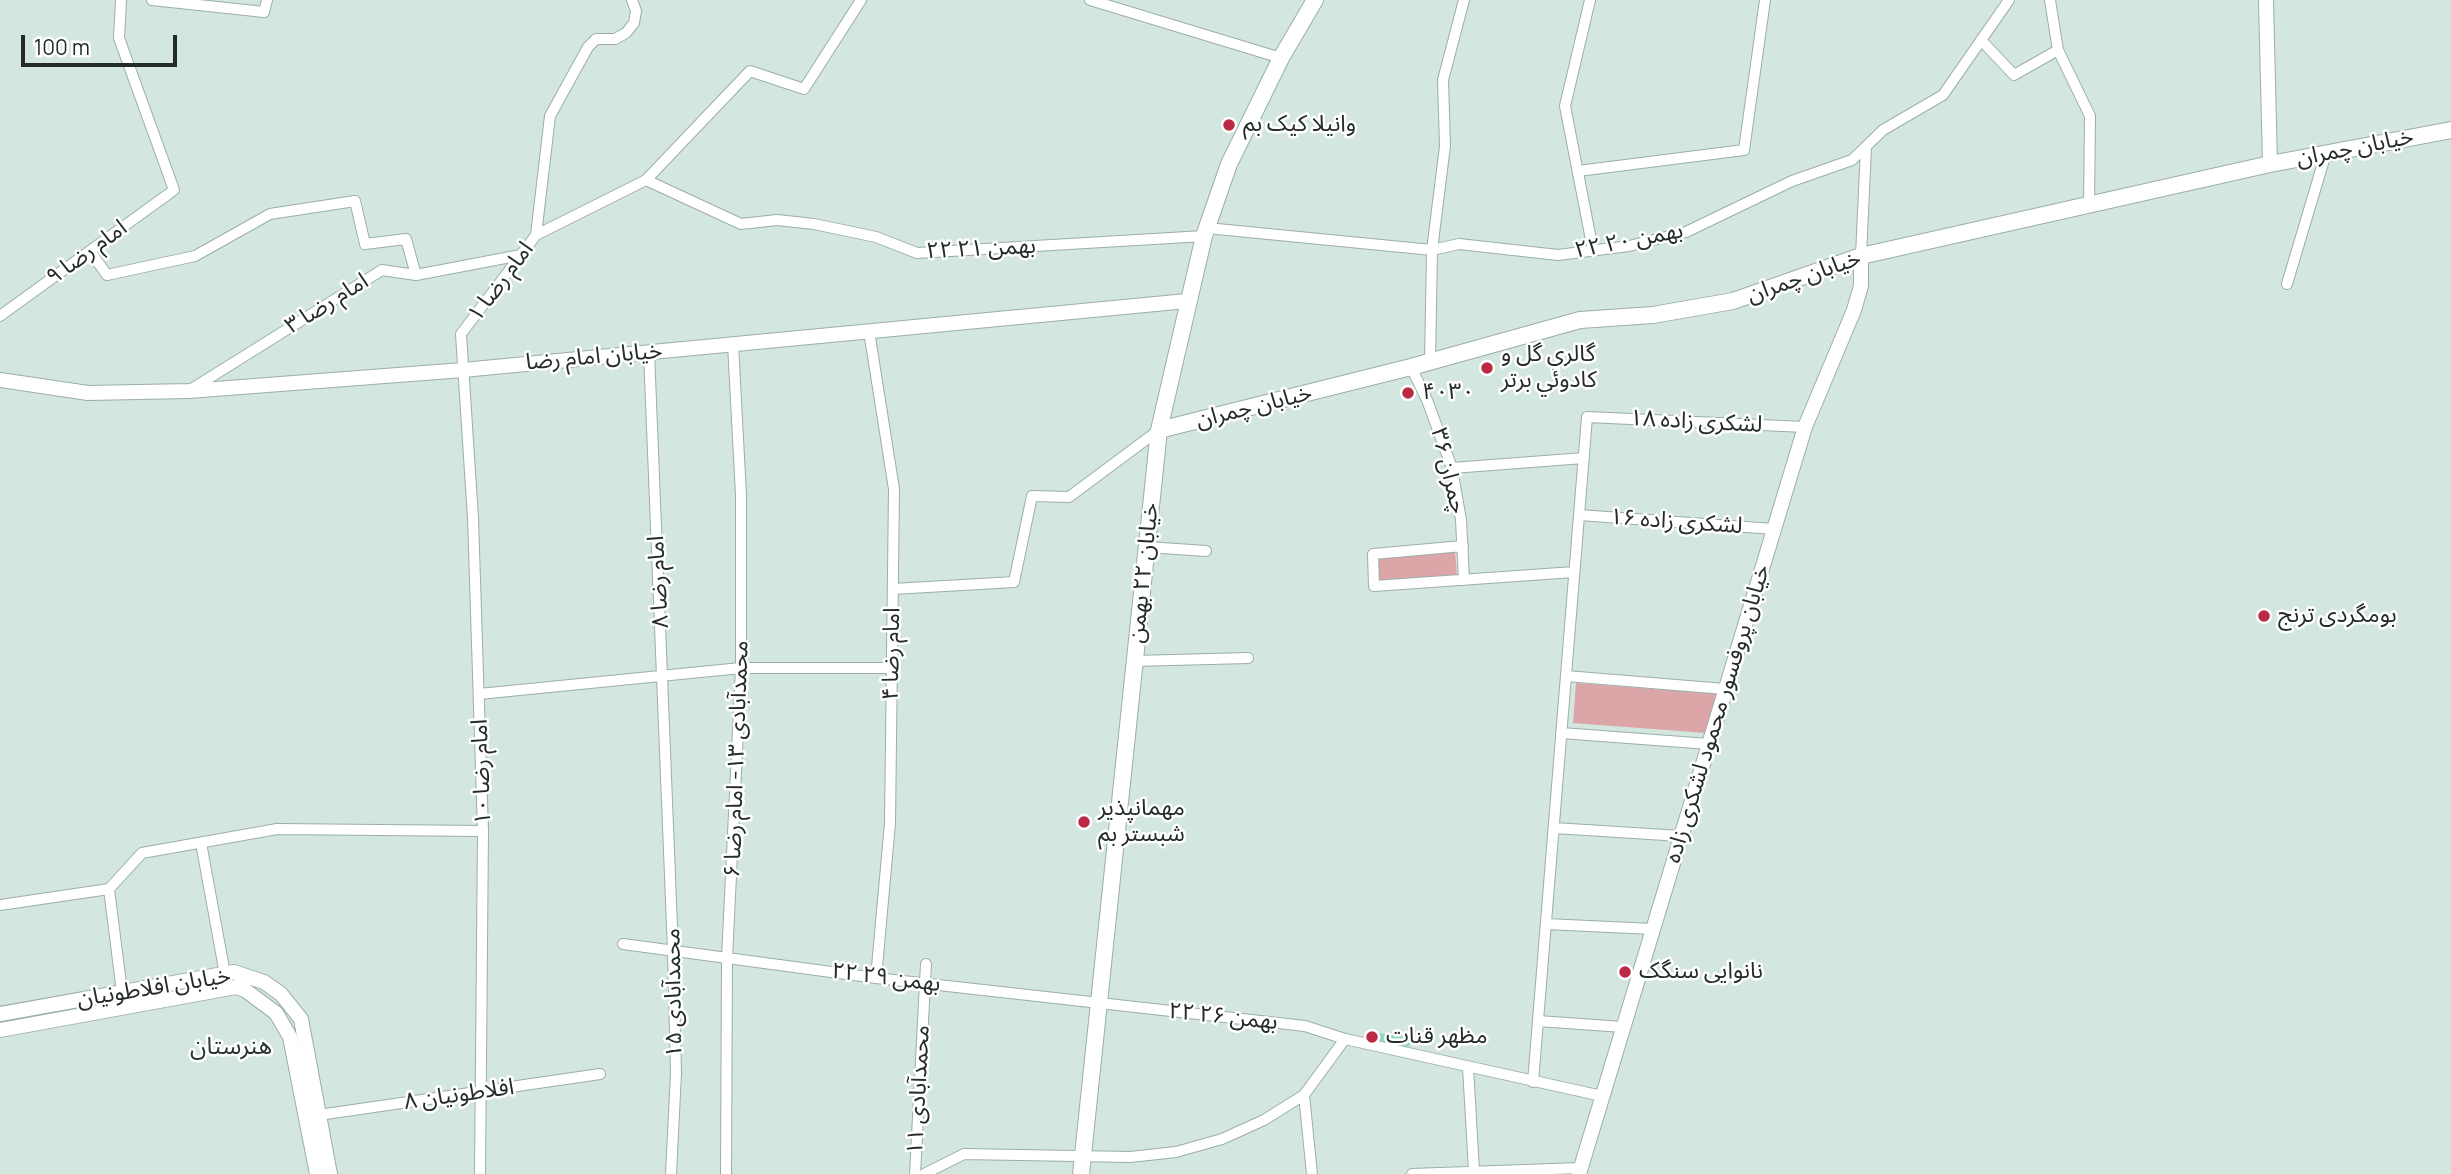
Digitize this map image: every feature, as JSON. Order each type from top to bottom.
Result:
[{"type":"main road","name":"خیابان ۲۲ بهمن","points":[[1081,1174],[1159,430],[1187,301],[1229,164],[1281,58],[1315,0]]},
{"type":"main road","name":"خیابان چمران","points":[[1159,430],[1411,367],[1580,320],[1653,315],[1733,301],[1861,256],[2270,164],[2451,130]]},
{"type":"street","name":"امام رضا ۹","points":[[0,316],[174,190],[119,38],[121,0]]},
{"type":"street","points":[[152,0],[264,12],[267,0]]},
{"type":"street","points":[[536,235],[550,116],[588,47],[596,39],[615,38],[626,33],[634,23],[636,11],[632,0]]},
{"type":"street","points":[[536,235],[646,180],[750,71],[804,89],[860,0]]},
{"type":"street","points":[[1090,0],[1281,58]]},
{"type":"street","points":[[1430,362],[1432,250],[1446,146],[1443,80],[1464,0]]},
{"type":"street","points":[[1590,0],[1565,106],[1593,250]]},
{"type":"street","points":[[1578,172],[1744,150],[1765,0]]},
{"type":"street","name":"۲۲ بهمن ۲۰","points":[[1206,232],[1432,250],[1459,244],[1558,255],[1686,232],[1792,181],[1852,160],[1883,130],[1943,95],[2009,0]]},
{"type":"street","points":[[2050,0],[2058,50],[2090,116],[2089,205]]},
{"type":"street","points":[[2266,0],[2270,164]]},
{"type":"street","points":[[1981,40],[2014,75],[2058,50]]},
{"type":"street","points":[[1861,256],[1866,147]]},
{"type":"street","points":[[2287,284],[2326,153]]},
{"type":"street","name":"۲۲ بهمن ۲۱","points":[[646,180],[741,225],[778,220],[814,224],[876,236],[917,253],[1206,232]]},
{"type":"street","points":[[90,251],[107,275],[195,256],[270,214],[355,201],[365,244],[406,239],[416,275]]},
{"type":"street","name":"امام رضا ۱","points":[[463,370],[461,334],[536,235]]},
{"type":"street","name":"امام رضا ۳","points":[[189,391],[382,270],[416,275],[521,255]]},
{"type":"street","name":"خیابان پروفسور محمود لشکری زاده","points":[[1580,1171],[1805,427],[1854,310],[1861,286],[1861,256]]},
{"type":"street","name":"خیابان امام رضا","points":[[0,380],[88,393],[189,391],[463,370],[1187,301]]},
{"type":"street","name":"امام رضا ۴","points":[[869,331],[894,489],[890,823],[876,978]]},
{"type":"street","name":"محمدآبادی ۱۳- امام رضا ۶","points":[[726,1174],[727,958],[741,668],[741,495],[733,344]]},
{"type":"street","name":"امام رضا ۸","points":[[649,352],[670,812]]},
{"type":"street","name":"چمران ۳۶","points":[[1411,367],[1427,400],[1452,468],[1463,546],[1464,580]]},
{"type":"street","name":"امام رضا ۱۰","points":[[463,370],[484,831],[480,1174]]},
{"type":"street","name":"لشکری زاده ۱۸","points":[[1584,458],[1587,417],[1805,427]]},
{"type":"street","points":[[893,589],[1014,582],[1032,496],[1069,497],[1159,430]]},
{"type":"street","points":[[1452,468],[1584,458],[1533,1082]]},
{"type":"street","name":"لشکری زاده ١۶","points":[[1579,515],[1774,529]]},
{"type":"street","points":[[1463,546],[1373,554],[1374,586],[1574,572]]},
{"type":"street","points":[[1147,547],[1206,551]]},
{"type":"street","points":[[1134,661],[1248,658]]},
{"type":"street","points":[[479,694],[663,673],[741,668],[892,667]]},
{"type":"street","points":[[1566,677],[1725,689]]},
{"type":"street","points":[[1561,733],[1709,744]]},
{"type":"street","name":"محمدآبادی ۱۵","points":[[670,812],[676,1073],[670,1174]]},
{"type":"street","points":[[1553,828],[1681,836]]},
{"type":"street","points":[[0,905],[109,889],[142,853],[277,829],[484,831]]},
{"type":"street","points":[[201,843],[225,974]]},
{"type":"street","points":[[109,889],[122,992]]},
{"type":"street","points":[[1546,924],[1653,929]]},
{"type":"street","name":"۲۲ بهمن ۲۹","points":[[623,944],[876,978],[1099,1003]]},
{"type":"street","name":"محمدآبادی ۱۱","points":[[915,1174],[926,964]]},
{"type":"street","name":"خیابان افلاطونیان","points":[[0,1014],[225,974],[245,974],[264,982],[295,1010],[301,1019],[330,1174]]},
{"type":"street","name":"خیابان افلاطونیان","points":[[0,1030],[236,988],[245,990],[269,1006],[290,1037],[317,1174]]},
{"type":"street","name":"۲۲ بهمن ۲۶","points":[[1099,1003],[1305,1026],[1345,1039],[1468,1068],[1602,1096]]},
{"type":"street","points":[[1538,1021],[1623,1027]]},
{"type":"street","points":[[924,1174],[964,1154],[1130,1157],[1176,1152],[1222,1139],[1264,1120],[1304,1095],[1345,1039]]},
{"type":"street","points":[[1468,1068],[1474,1171]]},
{"type":"street","name":"افلاطونیان ۸","points":[[319,1115],[600,1074]]},
{"type":"street","points":[[1304,1095],[1312,1174]]},
{"type":"street","points":[[1412,1174],[1580,1171]]},
{"type":"shaded area","points":[[1455,552],[1457,575],[1378,582],[1376,559]]},
{"type":"shaded area","points":[[1576,683],[1718,694],[1706,733],[1573,723]]},
{"type":"waterway","points":[[1372,1037],[1406,1042]]},
{"type":"place","name":"وانیلا کیک بم","points":[[1229,125]]},
{"type":"place","name":"گالري گل و كادوئي برتر","points":[[1487,368]]},
{"type":"place","name":"۴۰۳۰","points":[[1408,393]]},
{"type":"place","name":"بومگردی ترنج","points":[[2264,616]]},
{"type":"place","name":"مهمانپذیر شبستر بم","points":[[1084,822]]},
{"type":"place","name":"نانوایی سنگک","points":[[1625,972]]},
{"type":"place","name":"مظهر قنات","points":[[1372,1037]]},
{"type":"district","name":"هنرستان","points":[[231,1047]]}]
